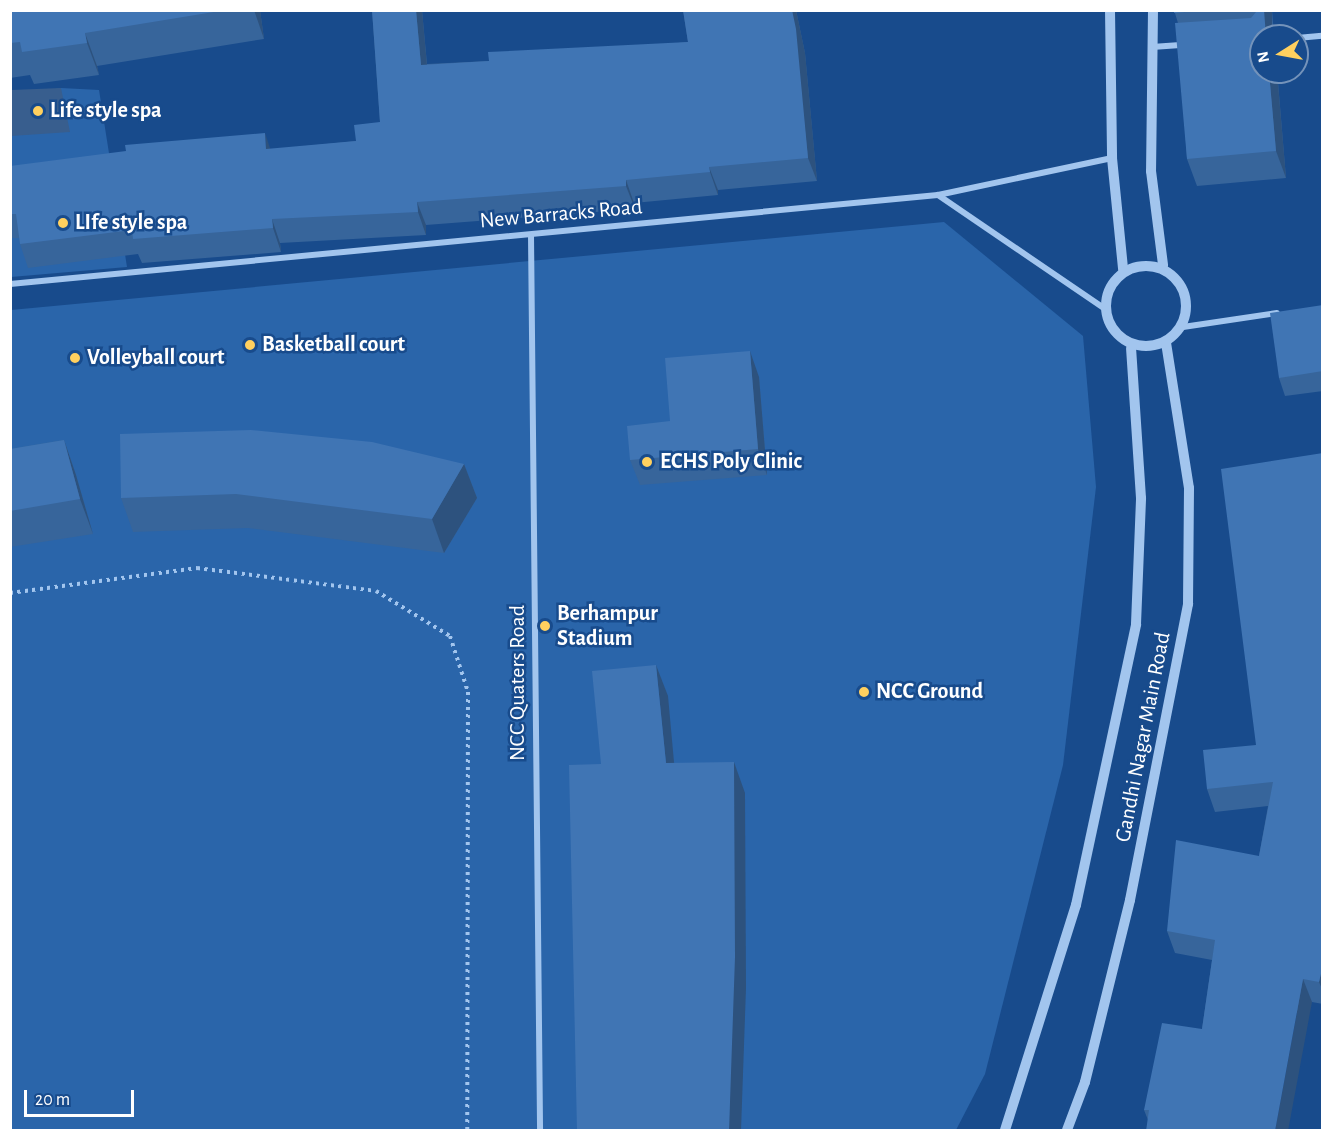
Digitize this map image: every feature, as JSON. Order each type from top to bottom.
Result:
[{"type":"street","points":[[1105,309],[1110,286],[1123,269],[1112,158],[1110,10]]},
{"type":"street","points":[[1153,10],[1150,171],[1163,265],[1178,280],[1185,305],[1183,327]]},
{"type":"street","points":[[1152,47],[1196,44]]},
{"type":"street","name":"New Barracks Road","points":[[10,284],[938,195],[1112,158]]},
{"type":"street","points":[[938,195],[1105,309],[1131,348],[1166,343],[1183,327],[1288,312]]},
{"type":"street","name":"NCC Quaters Road","points":[[531,235],[540,1131]]},
{"type":"street","points":[[1123,269],[1163,265]]},
{"type":"street","name":"Gandhi Nagar Main Road","points":[[1067,1131],[1085,1083],[1130,900],[1188,604],[1189,488],[1166,343]]},
{"type":"street","name":"Gandhi Nagar Main Road","points":[[1005,1131],[1076,905],[1136,624],[1141,498],[1131,348]]},
{"type":"path","points":[[10,593],[197,568],[376,591],[450,636],[468,692],[466,1131]]},
{"type":"shaded area","points":[[61,88],[99,90],[127,267],[11,277],[11,96]]},
{"type":"shaded area","name":"Life style spa","points":[[61,88],[70,132],[11,136],[11,90]]},
{"type":"shaded area","name":"Berhampur Stadium","points":[[944,222],[1083,336],[1096,487],[1063,765],[985,1074],[956,1130],[11,1130],[11,310]]},
{"type":"building","points":[[10,10],[226,10],[85,33],[87,43],[22,52],[20,42],[10,43]]},
{"type":"building","points":[[372,10],[416,10],[421,65],[489,61],[488,52],[688,42],[683,10],[792,10],[796,29],[808,158],[709,167],[710,172],[626,180],[626,186],[417,202],[418,212],[272,219],[273,228],[133,239],[132,230],[20,244],[16,214],[10,214],[10,166],[126,151],[125,145],[265,133],[266,149],[356,141],[354,125],[380,122]]},
{"type":"building","points":[[1174,10],[1205,10],[1174,13]]},
{"type":"building","points":[[1254,10],[1264,10],[1265,24],[1249,24],[1249,84],[1270,84],[1276,151],[1187,159],[1175,23],[1251,18],[1256,12]]},
{"type":"building","points":[[1323,305],[1323,371],[1279,378],[1270,313]]},
{"type":"building","points":[[750,351],[758,449],[630,460],[627,426],[670,421],[665,358]]},
{"type":"building","points":[[251,430],[372,442],[464,464],[432,519],[236,494],[121,498],[120,434]]},
{"type":"building","points":[[64,440],[80,499],[10,511],[10,449]]},
{"type":"building","points":[[1323,453],[1323,965],[1319,982],[1303,979],[1275,1131],[1146,1131],[1149,1110],[1144,1110],[1162,1023],[1202,1029],[1215,940],[1167,931],[1176,840],[1259,856],[1273,782],[1207,789],[1203,750],[1256,745],[1221,469]]},
{"type":"building","points":[[656,665],[666,763],[734,762],[735,957],[729,1131],[577,1131],[569,765],[601,764],[592,671]]},
{"type":"place","name":"Life style spa","points":[[38,111]]},
{"type":"place","name":"LIfe style spa","points":[[63,223]]},
{"type":"place","name":"Basketball court","points":[[250,345]]},
{"type":"place","name":"Volleyball court","points":[[75,358]]},
{"type":"place","name":"ECHS Poly Clinic","points":[[647,462]]},
{"type":"place","name":"Berhampur Stadium","points":[[545,626]]},
{"type":"place","name":"NCC Ground","points":[[864,692]]}]
